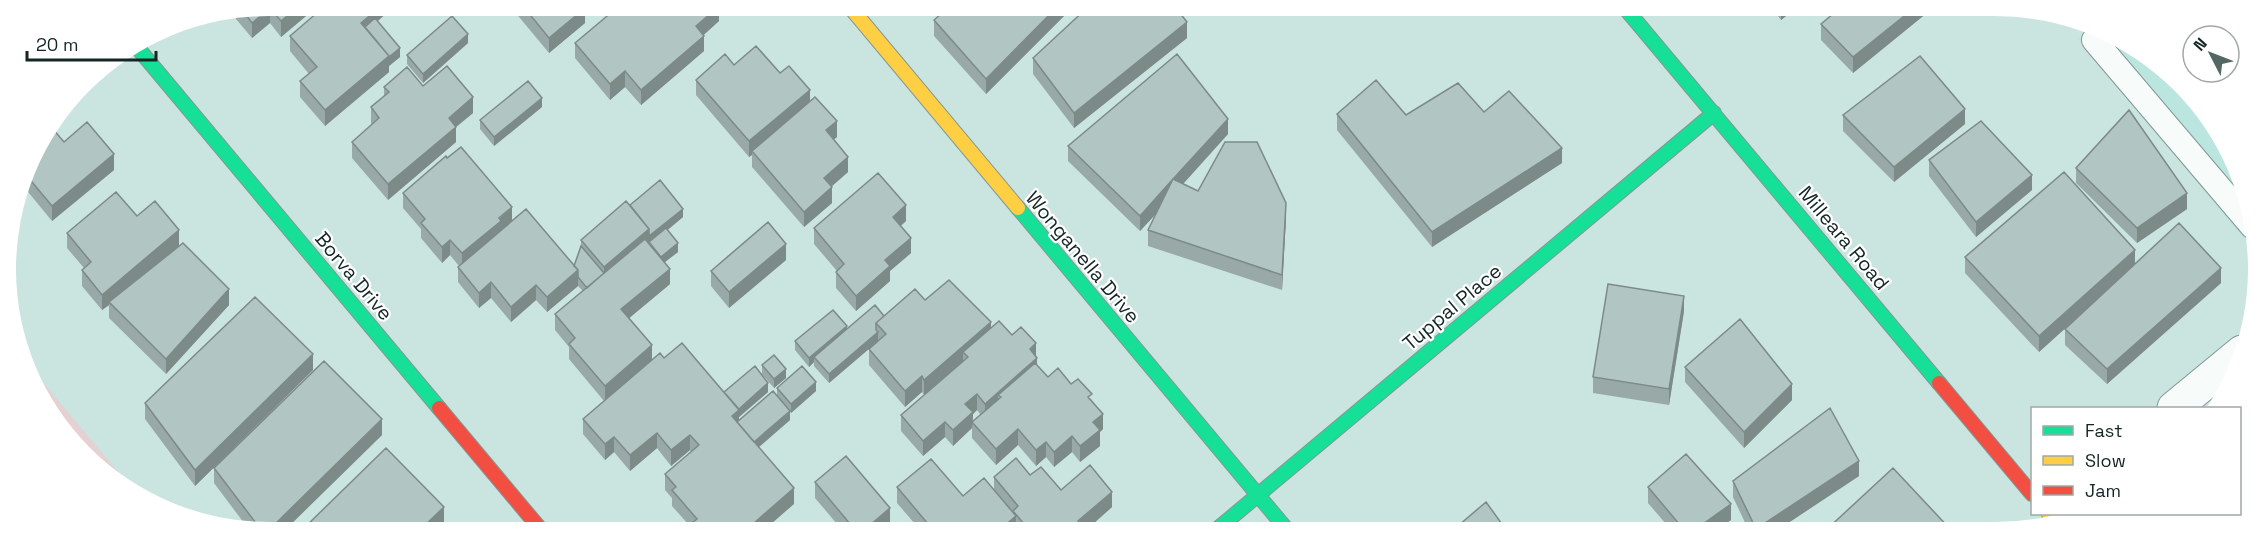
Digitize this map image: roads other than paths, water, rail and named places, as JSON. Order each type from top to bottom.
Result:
[{"type":"street","name":"Wonganella Drive","points":[[857,16],[1281,522]]},
{"type":"street","name":"Milleara Road","points":[[1632,16],[2031,493]]},
{"type":"street","name":"Borva Drive","points":[[141,52],[535,522]]},
{"type":"street","name":"Tuppal Place","points":[[1225,522],[1714,113]]},
{"type":"street","points":[[2175,407],[2231,361]]},
{"type":"lane","points":[[2096,38],[2094,40],[2243,215]]}]
